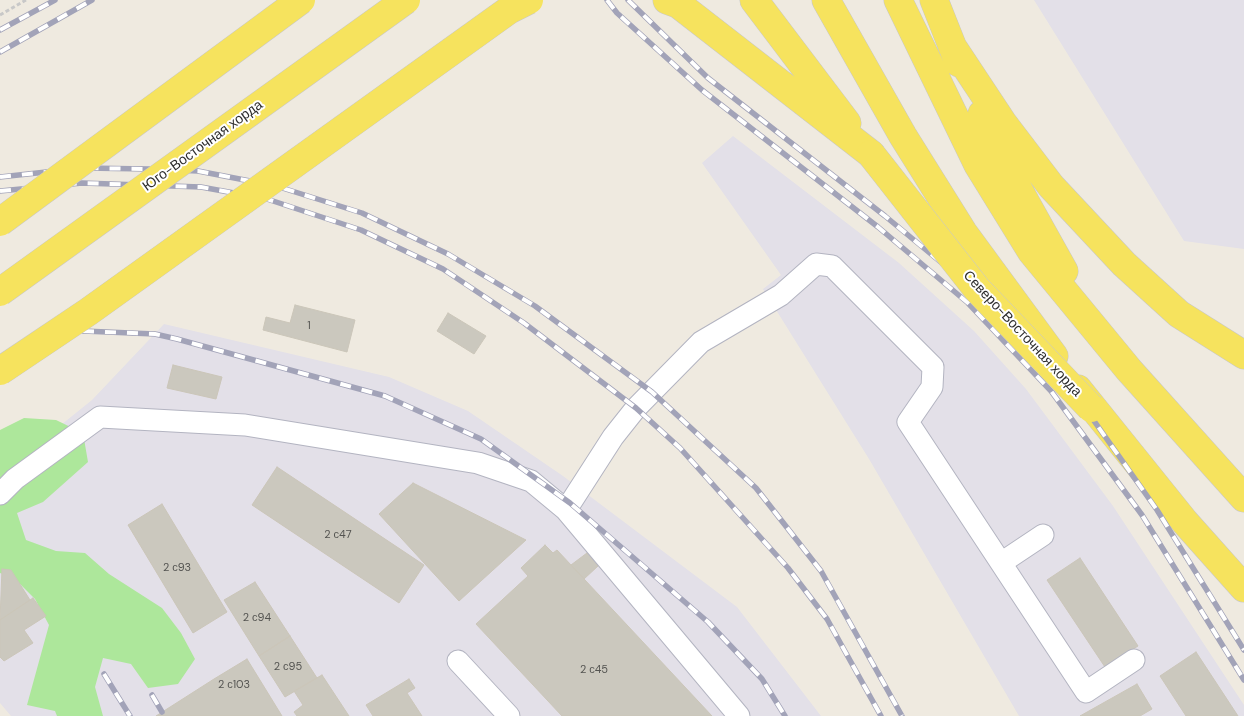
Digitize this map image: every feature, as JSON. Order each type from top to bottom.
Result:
[{"type":"main road","points":[[0,222],[301,0]]},
{"type":"main road","name":"Юго-Восточная хорда","points":[[0,292],[406,0]]},
{"type":"main road","points":[[0,371],[96,306],[509,10],[529,0]]},
{"type":"main road","points":[[667,0],[678,4],[871,154]]},
{"type":"main road","name":"Северо-Восточная хорда","points":[[754,0],[977,289],[1091,408],[1185,522],[1244,588]]},
{"type":"main road","points":[[826,0],[903,136],[962,232],[1091,408]]},
{"type":"main road","points":[[898,0],[978,164],[1031,251],[1129,370],[1244,498]]},
{"type":"main road","points":[[934,0],[952,46],[1007,169],[1077,295],[1129,370]]},
{"type":"main road","points":[[952,46],[1003,123],[1051,186],[1124,264],[1179,314],[1244,355]]},
{"type":"lane","points":[[566,510],[612,437],[636,408],[701,342],[781,295],[816,264],[832,266],[933,367],[932,387],[908,422],[1086,692],[1134,660]]},
{"type":"lane","points":[[0,494],[15,479],[100,417],[245,425],[478,463],[531,481],[566,510],[738,716]]},
{"type":"lane","points":[[1001,563],[1043,535]]},
{"type":"lane","points":[[458,661],[509,716]]},
{"type":"path","points":[[0,15],[26,0]]},
{"type":"shaded area","points":[[1034,0],[1244,0],[1244,249],[1184,241]]},
{"type":"shaded area","points":[[733,136],[899,263],[974,331],[1026,389],[1113,506],[1244,705],[1244,716],[1019,716],[869,459],[763,289],[781,275],[702,163]]},
{"type":"shaded area","points":[[164,324],[389,377],[468,411],[563,476],[737,607],[821,716],[11,716],[0,703],[0,474],[92,400]]},
{"type":"green space","points":[[24,418],[56,420],[83,433],[88,462],[43,502],[17,513],[26,540],[56,551],[85,553],[109,574],[162,608],[181,633],[195,659],[178,684],[148,688],[131,664],[103,658],[95,687],[103,716],[57,716],[55,711],[27,705],[49,625],[35,599],[14,578],[0,573],[0,430]]},
{"type":"building","points":[[295,305],[355,320],[347,352],[263,330],[266,317],[290,323]]},
{"type":"building","points":[[448,313],[486,336],[474,354],[437,331]]},
{"type":"building","points":[[173,365],[222,377],[216,399],[167,388]]},
{"type":"building","points":[[277,467],[424,565],[399,603],[252,505]]},
{"type":"building","points":[[413,483],[526,540],[459,601],[379,514]]},
{"type":"building","points":[[162,504],[227,612],[193,633],[128,525]]},
{"type":"building","points":[[545,545],[553,553],[557,550],[712,716],[562,716],[476,624],[528,576],[521,568]]},
{"type":"building","points":[[587,553],[598,566],[584,579],[571,565]]},
{"type":"building","points":[[1080,558],[1138,646],[1105,667],[1047,580]]},
{"type":"building","points":[[2,569],[11,570],[30,600],[0,620]]},
{"type":"building","points":[[255,582],[290,636],[259,656],[224,600]]},
{"type":"building","points":[[33,598],[46,616],[24,630],[33,643],[4,661],[0,657],[0,620]]},
{"type":"building","points":[[290,636],[317,678],[285,697],[259,656]]},
{"type":"building","points":[[1196,652],[1238,716],[1186,716],[1160,676]]},
{"type":"building","points":[[247,659],[282,716],[156,716],[214,679]]},
{"type":"building","points":[[322,675],[349,716],[297,716],[294,712],[303,705],[294,691]]},
{"type":"building","points":[[409,679],[415,688],[407,693],[422,716],[373,716],[366,705]]},
{"type":"building","points":[[1137,684],[1152,709],[1140,716],[1080,716]]},
{"type":"railway","points":[[0,30],[55,0]]},
{"type":"railway","points":[[0,52],[92,0]]},
{"type":"railway","points":[[607,0],[617,13],[702,90],[878,227],[968,303],[1051,391],[1142,515],[1244,680]]},
{"type":"railway","points":[[628,0],[708,78],[885,216],[972,288],[1063,377],[1157,510],[1244,650]]},
{"type":"railway","points":[[0,177],[83,168],[198,171],[276,186],[362,213],[448,254],[535,306],[652,392],[756,488],[821,571],[902,716]]},
{"type":"railway","points":[[0,191],[82,183],[201,187],[267,199],[361,230],[443,269],[524,323],[636,408],[680,448],[788,568],[827,619],[881,716]]},
{"type":"railway","points":[[83,331],[155,334],[177,339],[385,396],[481,439],[570,503],[708,622],[762,679],[785,716]]},
{"type":"railway","points":[[104,674],[130,716]]},
{"type":"railway","points":[[152,695],[162,712]]}]
